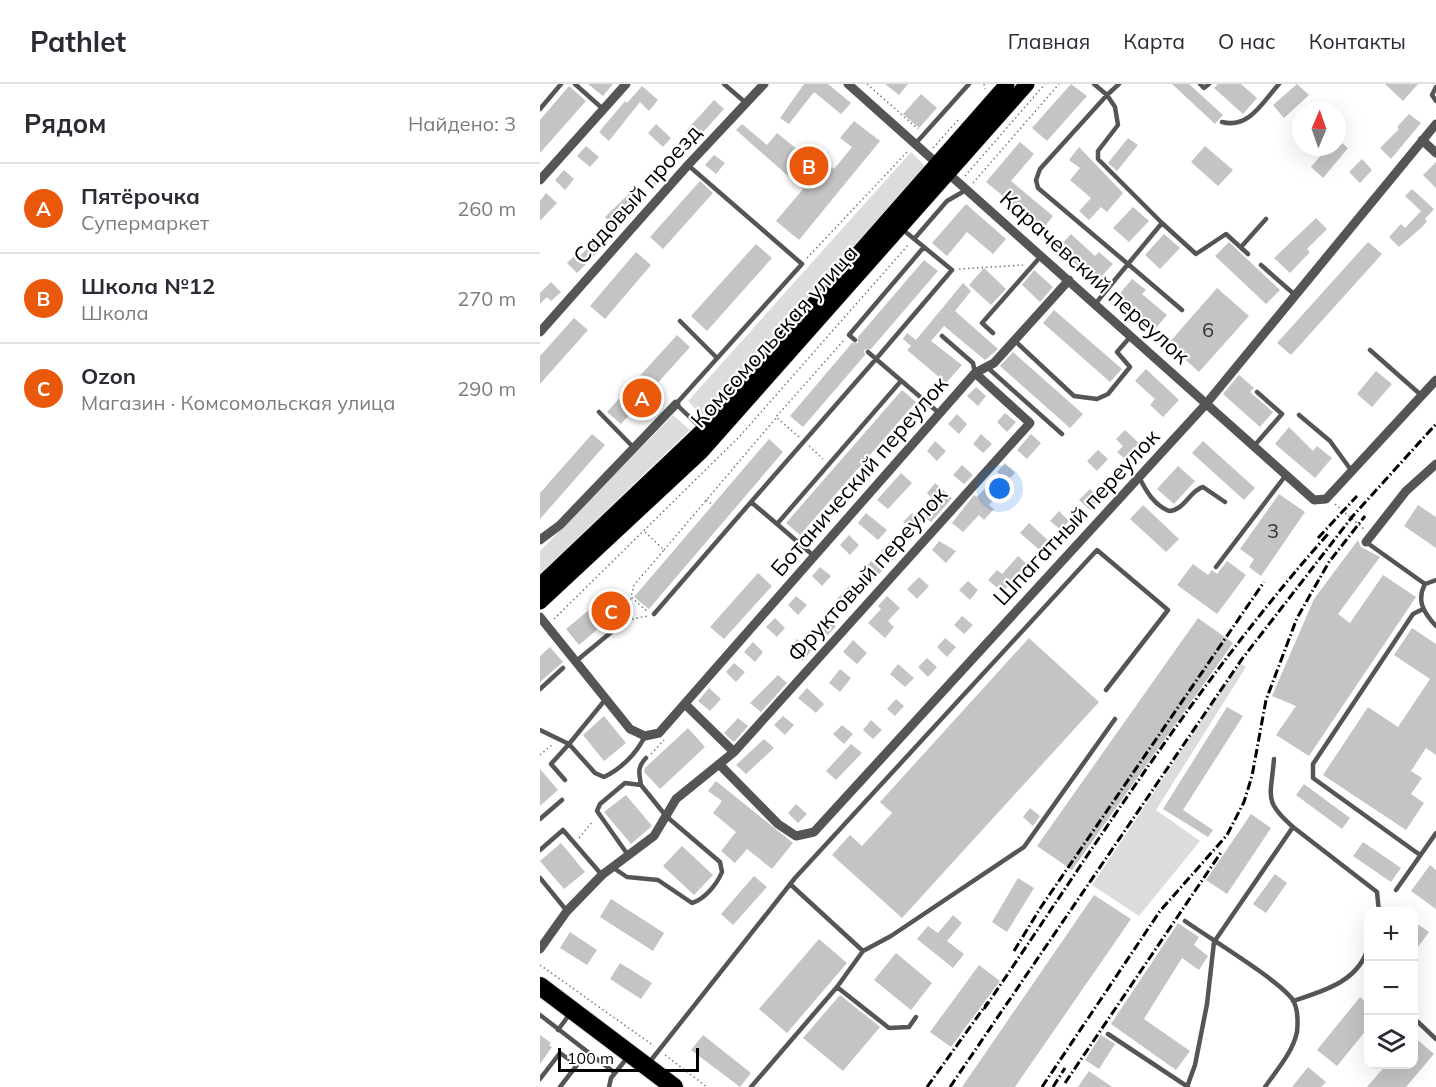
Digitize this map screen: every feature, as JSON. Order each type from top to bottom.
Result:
[{"type":"highway","points":[[540,986],[674,1087]]},
{"type":"main road","name":"Комсомольская улица","points":[[540,602],[701,452],[900,227],[1007,84]]},
{"type":"main road","name":"Комсомольская улица","points":[[540,585],[703,430],[944,168],[1027,84]]},
{"type":"street","points":[[540,180],[626,84]]},
{"type":"street","name":"Садовый проезд","points":[[540,332],[688,165],[764,84]]},
{"type":"street","name":"Карачевский переулок","points":[[848,84],[1314,500],[1326,499]]},
{"type":"street","name":"Шпагатный переулок","points":[[719,764],[778,824],[796,836],[814,832],[1206,404],[1436,124]]},
{"type":"street","points":[[1422,140],[1436,153]]},
{"type":"street","name":"Ботанический переулок","points":[[645,736],[659,733],[686,705],[975,373],[994,363],[1070,280]]},
{"type":"street","name":"Фруктовый переулок","points":[[666,816],[676,799],[734,752],[1030,423],[975,373]]},
{"type":"street","points":[[1326,499],[1436,380]]},
{"type":"street","points":[[540,540],[560,525],[676,404]]},
{"type":"street","points":[[1368,539],[1406,490],[1436,464]]},
{"type":"street","points":[[540,617],[630,729],[645,736]]},
{"type":"street","points":[[686,705],[734,752]]},
{"type":"street","points":[[540,949],[567,911],[602,875],[654,836],[666,816]]},
{"type":"lane","points":[[540,109],[561,84]]},
{"type":"lane","points":[[575,84],[603,109]]},
{"type":"lane","points":[[724,84],[746,103]]},
{"type":"lane","points":[[916,143],[969,84]]},
{"type":"lane","points":[[1094,84],[1107,95],[1115,107],[1118,125],[1098,151],[1098,159],[1162,223],[1197,254],[1226,234],[1248,254]]},
{"type":"lane","points":[[1119,84],[1040,169],[1036,184],[1182,310]]},
{"type":"lane","points":[[1200,84],[1204,88],[1209,84]]},
{"type":"lane","points":[[1222,122],[1233,125],[1244,123],[1279,84]]},
{"type":"lane","points":[[1436,87],[1432,95],[1436,101]]},
{"type":"lane","points":[[688,165],[801,264],[676,404],[703,430]]},
{"type":"lane","points":[[914,239],[947,201],[968,189]]},
{"type":"lane","points":[[1241,247],[1266,219]]},
{"type":"lane","points":[[1096,303],[1162,223]]},
{"type":"lane","points":[[654,614],[952,270],[900,227]]},
{"type":"lane","points":[[855,340],[849,334],[924,247]]},
{"type":"lane","points":[[993,333],[982,323],[1041,255]]},
{"type":"lane","points":[[1261,265],[1295,295]]},
{"type":"lane","points":[[680,321],[717,358]]},
{"type":"lane","points":[[942,336],[973,363],[975,373]]},
{"type":"lane","points":[[1014,341],[1074,396],[1097,399],[1108,394],[1130,367],[1117,352],[1131,336]]},
{"type":"lane","points":[[1370,350],[1421,395]]},
{"type":"lane","points":[[868,352],[939,413]]},
{"type":"lane","points":[[987,366],[1062,434]]},
{"type":"lane","points":[[777,524],[901,381]]},
{"type":"lane","points":[[1254,446],[1282,414],[1257,392]]},
{"type":"lane","points":[[599,412],[634,448]]},
{"type":"lane","points":[[1299,415],[1335,446],[1351,470]]},
{"type":"lane","points":[[1216,567],[1286,475]]},
{"type":"lane","points":[[1139,477],[1147,492],[1169,512],[1180,507],[1196,489],[1203,487],[1225,502]]},
{"type":"lane","points":[[751,502],[815,557]]},
{"type":"lane","points":[[1368,539],[1425,584]]},
{"type":"lane","points":[[647,1066],[790,884],[1097,550],[1168,610],[1106,690]]},
{"type":"lane","points":[[1436,580],[1425,584],[1420,593],[1423,609],[1436,626]]},
{"type":"lane","points":[[1420,855],[1313,778],[1311,772],[1313,764],[1413,614],[1423,609]]},
{"type":"lane","points":[[575,662],[626,620]]},
{"type":"lane","points":[[540,690],[563,668]]},
{"type":"lane","points":[[565,780],[550,764],[605,700]]},
{"type":"lane","points":[[751,1087],[837,987],[863,951],[891,936],[1024,848],[1114,719]]},
{"type":"lane","points":[[540,730],[569,744],[595,772],[604,777],[622,764],[639,747],[645,736]]},
{"type":"lane","points":[[612,867],[627,877],[658,880],[690,903],[700,900],[721,875],[720,862],[666,816],[641,784],[638,771],[640,764],[646,758]]},
{"type":"lane","points":[[1274,759],[1271,801],[1274,810],[1377,892],[1378,907]]},
{"type":"lane","points":[[628,855],[598,815],[600,804],[624,783],[641,784]]},
{"type":"lane","points":[[540,819],[562,800]]},
{"type":"lane","points":[[1108,1034],[1188,1087],[1208,1004],[1215,942],[1293,827]]},
{"type":"lane","points":[[540,850],[563,830],[602,875]]},
{"type":"lane","points":[[1396,890],[1436,833]]},
{"type":"lane","points":[[540,878],[567,911]]},
{"type":"lane","points":[[790,884],[863,951]]},
{"type":"lane","points":[[1185,921],[1279,986],[1293,1001],[1298,1016],[1296,1034],[1286,1057],[1265,1087]]},
{"type":"lane","points":[[1293,1001],[1324,991],[1347,980],[1364,959]]},
{"type":"lane","points":[[837,987],[889,1028],[909,1027],[916,1017]]},
{"type":"lane","points":[[558,1030],[572,1010]]},
{"type":"lane","points":[[540,1016],[615,1073]]},
{"type":"lane","points":[[1418,1022],[1436,1039]]},
{"type":"lane","points":[[540,1079],[560,1053],[577,1065],[560,1087]]},
{"type":"lane","points":[[609,1087],[615,1073],[630,1054]]},
{"type":"path","points":[[867,84],[924,134]]},
{"type":"path","points":[[984,84],[984,90]]},
{"type":"path","points":[[944,168],[1045,84]]},
{"type":"path","points":[[968,189],[1059,84]]},
{"type":"path","points":[[944,168],[960,118]]},
{"type":"path","points":[[801,264],[916,143]]},
{"type":"path","points":[[547,626],[740,436],[914,239]]},
{"type":"path","points":[[952,270],[1034,264]]},
{"type":"path","points":[[631,597],[652,615],[626,620],[631,597],[634,585],[849,334]]},
{"type":"path","points":[[776,417],[828,464]]},
{"type":"path","points":[[1326,499],[1347,512],[1368,539]]},
{"type":"path","points":[[706,500],[713,505]]},
{"type":"path","points":[[645,531],[664,550]]},
{"type":"path","points":[[540,755],[558,740]]},
{"type":"path","points":[[575,844],[598,815]]},
{"type":"path","points":[[540,965],[707,1087]]},
{"type":"shaded area","points":[[911,152],[925,166],[702,416],[688,401]]},
{"type":"shaded area","points":[[673,415],[690,430],[540,574],[540,551]]},
{"type":"shaded area","points":[[1240,663],[1246,667],[1156,810],[1200,841],[1139,916],[1092,885]]},
{"type":"building","points":[[588,84],[613,84],[603,96]]},
{"type":"building","points":[[804,84],[828,84],[851,103],[841,114],[814,92],[789,124],[780,118]]},
{"type":"building","points":[[885,84],[908,84],[899,95]]},
{"type":"building","points":[[1071,84],[1087,96],[1047,141],[1032,128]]},
{"type":"building","points":[[1172,84],[1189,84],[1223,115],[1215,124]]},
{"type":"building","points":[[1218,84],[1241,84],[1257,98],[1243,114],[1214,88]]},
{"type":"building","points":[[1297,84],[1309,95],[1301,102],[1292,102],[1292,111],[1284,118],[1273,105]]},
{"type":"building","points":[[1385,84],[1418,84],[1403,101]]},
{"type":"building","points":[[569,86],[586,101],[540,153],[540,120]]},
{"type":"building","points":[[642,86],[658,100],[649,111],[640,102],[609,141],[599,132],[625,101],[627,103]]},
{"type":"building","points":[[921,94],[937,108],[919,128],[903,114]]},
{"type":"building","points":[[714,100],[724,109],[695,141],[685,132]]},
{"type":"building","points":[[1409,114],[1421,123],[1391,159],[1380,148],[1399,129],[1397,127]]},
{"type":"building","points":[[854,121],[880,141],[799,240],[776,221],[803,189],[736,130],[742,124],[767,145],[777,133],[814,163],[819,157],[834,169],[852,147],[840,138]]},
{"type":"building","points":[[656,124],[671,138],[663,147],[648,133]]},
{"type":"building","points":[[1128,138],[1138,145],[1117,171],[1108,163]]},
{"type":"building","points":[[1020,142],[1034,154],[1011,181],[1053,216],[1043,229],[986,182]]},
{"type":"building","points":[[586,146],[599,157],[590,167],[577,156]]},
{"type":"building","points":[[1205,146],[1233,170],[1218,186],[1191,162]]},
{"type":"building","points":[[1079,147],[1123,193],[1107,212],[1101,207],[1089,220],[1079,211],[1091,198],[1070,180],[1080,168],[1069,160]]},
{"type":"building","points":[[714,155],[725,163],[716,174],[705,165]]},
{"type":"building","points":[[1320,156],[1341,156],[1323,178],[1311,167]]},
{"type":"building","points":[[1362,159],[1372,170],[1360,183],[1349,172]]},
{"type":"building","points":[[1436,162],[1436,188],[1423,175]]},
{"type":"building","points":[[655,166],[665,175],[656,185],[646,176]]},
{"type":"building","points":[[564,170],[574,179],[565,190],[555,180]]},
{"type":"building","points":[[700,181],[713,193],[663,249],[650,237]]},
{"type":"building","points":[[1412,189],[1434,209],[1425,219],[1427,221],[1422,227],[1399,247],[1389,237],[1401,224],[1405,228],[1421,211],[1405,196]]},
{"type":"building","points":[[632,191],[642,201],[603,247],[577,273],[567,263],[577,253],[580,256],[611,223],[605,217]]},
{"type":"building","points":[[546,193],[557,203],[540,221],[540,201]]},
{"type":"building","points":[[966,204],[1006,239],[993,254],[967,232],[947,256],[932,243]]},
{"type":"building","points":[[1133,207],[1149,221],[1129,242],[1113,228]]},
{"type":"building","points":[[1316,218],[1327,229],[1307,249],[1310,252],[1290,273],[1274,258]]},
{"type":"building","points":[[1071,234],[1095,256],[1099,252],[1113,264],[1096,282],[1058,248]]},
{"type":"building","points":[[1164,234],[1180,248],[1160,269],[1145,255]]},
{"type":"building","points":[[1229,242],[1280,290],[1266,304],[1215,256]]},
{"type":"building","points":[[1368,242],[1382,254],[1291,355],[1277,343]]},
{"type":"building","points":[[756,244],[772,258],[707,331],[691,316]]},
{"type":"building","points":[[636,252],[651,265],[605,319],[590,306]]},
{"type":"building","points":[[924,260],[938,271],[871,349],[864,350],[865,355],[803,427],[790,416],[852,343],[858,343],[858,337]]},
{"type":"building","points":[[984,268],[1006,289],[991,305],[969,285]]},
{"type":"building","points":[[1034,270],[1053,287],[1040,302],[1022,285]]},
{"type":"building","points":[[1132,279],[1146,290],[1142,294],[1167,315],[1155,329],[1117,297]]},
{"type":"building","points":[[551,282],[561,292],[551,301],[547,297],[540,304],[540,293]]},
{"type":"building","points":[[963,283],[971,291],[955,311],[998,349],[985,360],[944,326],[931,341],[962,365],[946,383],[907,350],[911,346],[903,339],[907,333],[916,340]]},
{"type":"building","points":[[1217,288],[1249,316],[1199,372],[1168,344]]},
{"type":"building","points":[[1054,310],[1122,369],[1110,382],[1043,323]]},
{"type":"building","points":[[574,318],[588,330],[540,384],[540,356]]},
{"type":"building","points":[[677,335],[690,347],[621,424],[607,412]]},
{"type":"building","points":[[1013,352],[1083,414],[1070,428],[1000,366]]},
{"type":"building","points":[[1146,369],[1179,400],[1163,417],[1150,405],[1155,399],[1135,381]]},
{"type":"building","points":[[1376,371],[1392,384],[1372,407],[1357,394]]},
{"type":"building","points":[[1239,375],[1254,388],[1250,392],[1273,412],[1260,427],[1223,394]]},
{"type":"building","points":[[976,387],[986,396],[978,406],[967,396]]},
{"type":"building","points":[[902,390],[916,402],[800,535],[786,523]]},
{"type":"building","points":[[1005,413],[1016,422],[1007,432],[997,422]]},
{"type":"building","points":[[957,414],[967,424],[959,434],[948,424]]},
{"type":"building","points":[[1289,427],[1313,451],[1317,446],[1332,458],[1315,478],[1275,444]]},
{"type":"building","points":[[1125,430],[1139,443],[1125,459],[1117,452],[1123,446],[1116,439]]},
{"type":"building","points":[[592,434],[605,445],[540,519],[540,493]]},
{"type":"building","points":[[981,434],[992,444],[983,453],[973,444]]},
{"type":"building","points":[[1031,434],[1041,443],[1027,459],[1017,450]]},
{"type":"building","points":[[769,439],[783,452],[649,609],[634,597]]},
{"type":"building","points":[[935,441],[946,451],[937,461],[927,451]]},
{"type":"building","points":[[1203,441],[1255,488],[1244,500],[1192,453]]},
{"type":"building","points":[[1098,450],[1108,459],[1097,471],[1087,461]]},
{"type":"building","points":[[1005,463],[1015,473],[1007,481],[997,472]]},
{"type":"building","points":[[962,465],[973,475],[964,484],[953,475]]},
{"type":"building","points":[[1178,466],[1195,481],[1174,504],[1157,489]]},
{"type":"building","points":[[901,473],[912,483],[888,509],[877,500]]},
{"type":"building","points":[[935,483],[952,498],[931,522],[926,518],[914,531],[903,522],[912,513],[917,517],[933,499],[927,493]]},
{"type":"building","points":[[988,485],[998,495],[989,505],[994,509],[984,520],[979,515],[963,532],[952,523],[974,495],[977,497]]},
{"type":"building","points":[[1090,489],[1100,498],[1090,510],[1079,500]]},
{"type":"building","points":[[1279,494],[1305,512],[1261,576],[1249,567],[1254,559],[1240,549]]},
{"type":"building","points":[[1143,505],[1179,539],[1166,552],[1130,519]]},
{"type":"building","points":[[1418,505],[1436,517],[1436,548],[1404,526]]},
{"type":"building","points":[[1059,511],[1069,521],[1061,530],[1050,521]]},
{"type":"building","points":[[866,513],[887,530],[878,540],[858,523]]},
{"type":"building","points":[[1029,523],[1050,542],[1042,552],[1020,533]]},
{"type":"building","points":[[849,535],[859,545],[850,555],[840,545]]},
{"type":"building","points":[[1358,540],[1361,547],[1380,557],[1338,614],[1350,623],[1383,575],[1416,597],[1309,756],[1276,735],[1296,706],[1272,696],[1314,599]]},
{"type":"building","points":[[939,541],[956,551],[946,563],[932,550]]},
{"type":"building","points":[[890,542],[900,551],[892,561],[881,551]]},
{"type":"building","points":[[1018,556],[1029,566],[1002,592],[988,580],[997,570],[1002,574]]},
{"type":"building","points":[[871,561],[882,571],[873,580],[863,571]]},
{"type":"building","points":[[1227,561],[1246,575],[1217,614],[1177,585],[1193,564],[1208,575],[1212,570],[1217,574]]},
{"type":"building","points":[[820,567],[831,576],[822,586],[812,576]]},
{"type":"building","points":[[758,573],[772,586],[724,639],[710,627]]},
{"type":"building","points":[[919,577],[929,586],[917,599],[907,589]]},
{"type":"building","points":[[968,581],[978,590],[970,600],[959,590]]},
{"type":"building","points":[[850,585],[860,594],[846,609],[836,600]]},
{"type":"building","points":[[613,590],[626,605],[579,645],[566,629]]},
{"type":"building","points":[[796,596],[807,605],[798,615],[788,605]]},
{"type":"building","points":[[887,596],[900,608],[888,621],[894,627],[885,638],[868,623],[881,609],[878,606]]},
{"type":"building","points":[[826,616],[836,626],[828,635],[817,626]]},
{"type":"building","points":[[962,616],[973,625],[964,634],[954,625]]},
{"type":"building","points":[[775,618],[785,628],[777,637],[766,627]]},
{"type":"building","points":[[1198,618],[1233,643],[1072,870],[1037,846]]},
{"type":"building","points":[[1412,628],[1436,644],[1436,755],[1426,748],[1411,771],[1422,778],[1411,794],[1424,803],[1406,830],[1323,775],[1368,707],[1398,727],[1430,679],[1394,655]]},
{"type":"building","points":[[945,638],[956,647],[947,657],[937,647]]},
{"type":"building","points":[[1029,638],[1099,702],[902,918],[832,855],[850,835],[862,846],[892,813],[880,802]]},
{"type":"building","points":[[797,639],[811,651],[803,661],[789,648]]},
{"type":"building","points":[[853,640],[867,653],[857,664],[843,652]]},
{"type":"building","points":[[753,642],[763,652],[755,662],[744,652]]},
{"type":"building","points":[[550,647],[563,662],[540,682],[540,656]]},
{"type":"building","points":[[927,658],[937,667],[928,677],[918,667]]},
{"type":"building","points":[[734,663],[745,672],[736,682],[726,672]]},
{"type":"building","points":[[898,664],[914,678],[905,687],[890,674]]},
{"type":"building","points":[[840,669],[851,678],[840,692],[829,683]]},
{"type":"building","points":[[778,675],[787,683],[761,712],[750,703]]},
{"type":"building","points":[[709,688],[721,699],[710,711],[698,701]]},
{"type":"building","points":[[807,688],[824,704],[816,713],[798,698]]},
{"type":"building","points":[[896,699],[904,706],[895,716],[887,709]]},
{"type":"building","points":[[1227,707],[1243,716],[1183,810],[1213,830],[1208,837],[1163,809]]},
{"type":"building","points":[[604,716],[626,743],[604,761],[583,735]]},
{"type":"building","points":[[783,716],[794,725],[785,735],[774,725]]},
{"type":"building","points":[[738,718],[748,726],[734,742],[724,733]]},
{"type":"building","points":[[871,720],[882,730],[873,739],[863,730]]},
{"type":"building","points":[[842,725],[853,734],[844,744],[833,734]]},
{"type":"building","points":[[688,728],[705,747],[660,789],[644,772],[645,768]]},
{"type":"building","points":[[764,739],[774,748],[746,774],[736,765]]},
{"type":"building","points":[[851,744],[862,753],[836,780],[826,771]]},
{"type":"building","points":[[540,769],[558,790],[540,806]]},
{"type":"building","points":[[716,781],[793,843],[772,869],[747,849],[735,863],[721,851],[736,832],[713,813],[722,801],[708,791]]},
{"type":"building","points":[[1304,784],[1350,818],[1342,829],[1296,795]]},
{"type":"building","points":[[626,795],[652,826],[631,844],[604,812]]},
{"type":"building","points":[[796,804],[807,814],[798,823],[788,813]]},
{"type":"building","points":[[1030,808],[1040,816],[1033,826],[1023,817]]},
{"type":"building","points":[[1251,814],[1271,828],[1227,894],[1206,880]]},
{"type":"building","points":[[1363,842],[1401,868],[1391,882],[1353,856]]},
{"type":"building","points":[[561,843],[585,872],[564,889],[540,861]]},
{"type":"building","points":[[682,846],[713,875],[694,895],[663,866]]},
{"type":"building","points":[[1430,865],[1436,870],[1436,909],[1411,891]]},
{"type":"building","points":[[1275,874],[1287,883],[1266,913],[1253,904]]},
{"type":"building","points":[[754,876],[767,887],[733,925],[721,914]]},
{"type":"building","points":[[1018,878],[1034,888],[1007,932],[992,922]]},
{"type":"building","points":[[1094,895],[1131,919],[1015,1087],[962,1087]]},
{"type":"building","points":[[611,899],[664,933],[653,951],[600,917]]},
{"type":"building","points":[[953,915],[962,923],[947,941],[964,954],[953,968],[917,939],[928,926],[938,933]]},
{"type":"building","points":[[1178,923],[1199,937],[1194,945],[1208,956],[1199,970],[1182,958],[1144,1019],[1190,1051],[1176,1070],[1111,1024]]},
{"type":"building","points":[[1418,924],[1429,932],[1418,947]]},
{"type":"building","points":[[570,932],[597,950],[587,965],[560,948]]},
{"type":"building","points":[[819,939],[847,963],[787,1033],[759,1009]]},
{"type":"building","points":[[896,953],[932,983],[911,1010],[874,980]]},
{"type":"building","points":[[620,963],[652,983],[641,999],[610,979]]},
{"type":"building","points":[[979,965],[1000,981],[951,1047],[930,1032]]},
{"type":"building","points":[[840,995],[880,1027],[843,1071],[803,1038]]},
{"type":"building","points":[[1360,997],[1364,1000],[1364,1033],[1337,1066],[1317,1050]]},
{"type":"building","points":[[540,1035],[551,1043],[549,1045],[552,1047],[540,1064]]},
{"type":"building","points":[[703,1035],[751,1073],[740,1087],[691,1050]]},
{"type":"building","points":[[1101,1035],[1115,1044],[1099,1069],[1085,1060]]},
{"type":"building","points":[[1418,1040],[1434,1054],[1406,1087],[1367,1087],[1383,1069],[1418,1069]]},
{"type":"building","points":[[1308,1067],[1326,1082],[1321,1087],[1292,1087]]},
{"type":"building","points":[[1089,1071],[1112,1087],[1078,1087]]},
{"type":"railway","points":[[950,1087],[1242,659],[1352,517],[1436,424]]},
{"type":"railway","points":[[1318,538],[1357,496]]},
{"type":"railway","points":[[1042,1087],[1160,911],[1227,835],[1244,802],[1252,776],[1266,700],[1297,618],[1329,562],[1365,516]]},
{"type":"railway","points":[[984,1009],[1191,706],[1280,590],[1328,534]]},
{"type":"railway","points":[[1014,951],[1041,907],[1264,582]]},
{"type":"railway","points":[[1065,1083],[1222,851]]},
{"type":"railway","points":[[927,1087],[988,1002]]},
{"type":"railway","points":[[1053,1087],[1065,1068]]},
{"type":"place","name":"Школа №12","points":[[809,166]]},
{"type":"place","name":"Пятёрочка","points":[[642,398]]},
{"type":"place","name":"Ozon","points":[[611,611]]}]
